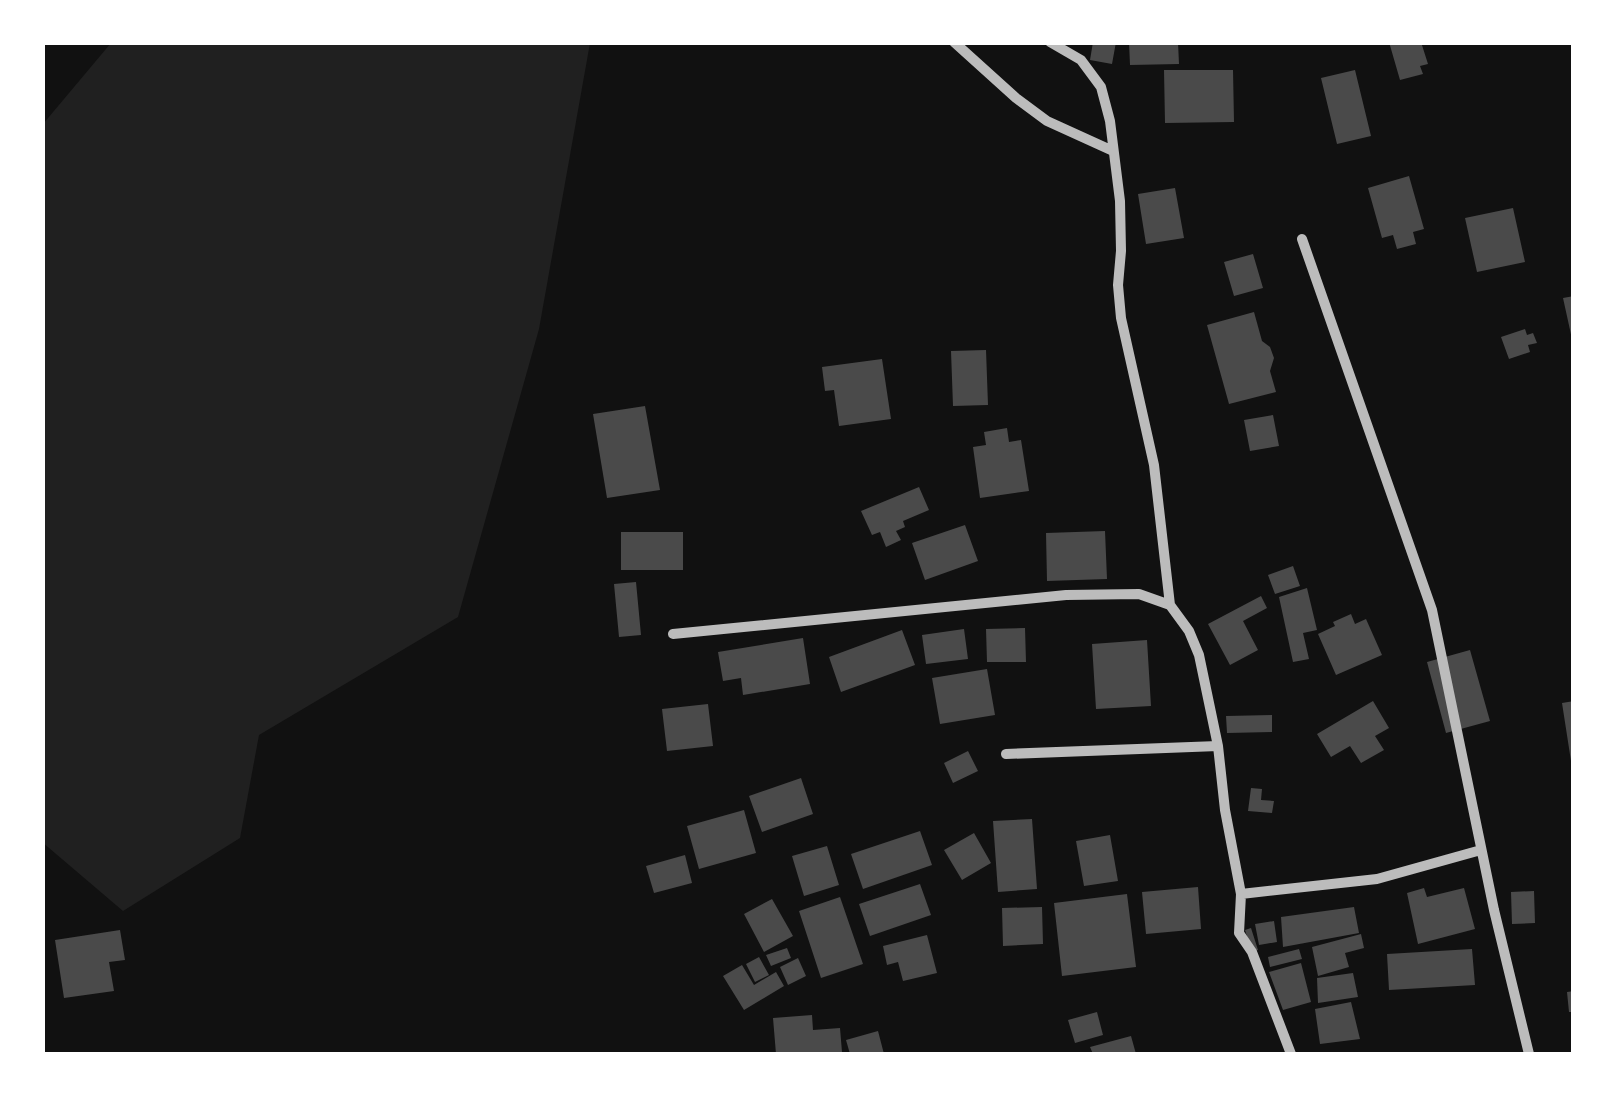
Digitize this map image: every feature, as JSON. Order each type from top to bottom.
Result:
[{"type":"street","points":[[954,42],[1016,98],[1048,120],[1113,151]]},
{"type":"street","points":[[1050,42],[1081,60],[1102,87],[1120,201],[1122,252],[1118,284],[1122,318],[1154,465],[1170,605],[1199,655],[1241,894],[1239,932],[1252,952],[1292,1054]]},
{"type":"street","points":[[1302,239],[1432,610],[1529,1054]]},
{"type":"street","points":[[673,634],[1066,595],[1139,594],[1170,605]]},
{"type":"street","points":[[1006,754],[1218,746]]},
{"type":"street","points":[[1241,894],[1377,878],[1482,850]]},
{"type":"shaded area","points":[[111,43],[590,43],[539,329],[458,617],[259,735],[240,838],[123,911],[42,842],[43,124]]},
{"type":"building","points":[[1093,42],[1116,42],[1112,64],[1090,60]]},
{"type":"building","points":[[1129,42],[1178,42],[1179,64],[1130,65]]},
{"type":"building","points":[[1389,42],[1421,42],[1428,64],[1420,66],[1423,74],[1400,80]]},
{"type":"building","points":[[1164,70],[1233,70],[1234,122],[1165,123]]},
{"type":"building","points":[[1355,70],[1371,136],[1337,144],[1321,78]]},
{"type":"building","points":[[1409,176],[1424,229],[1413,232],[1416,244],[1397,249],[1393,235],[1382,238],[1368,188]]},
{"type":"building","points":[[1175,188],[1184,238],[1146,244],[1138,194]]},
{"type":"building","points":[[1513,208],[1525,262],[1477,272],[1465,218]]},
{"type":"building","points":[[1253,254],[1263,288],[1234,296],[1224,262]]},
{"type":"building","points":[[1574,296],[1574,339],[1572,339],[1563,298]]},
{"type":"building","points":[[1254,312],[1262,341],[1270,347],[1274,358],[1270,371],[1276,392],[1229,404],[1207,325]]},
{"type":"building","points":[[1525,329],[1527,335],[1533,333],[1537,343],[1528,345],[1530,352],[1509,359],[1501,337]]},
{"type":"building","points":[[986,350],[988,405],[953,406],[951,351]]},
{"type":"building","points":[[882,359],[891,419],[839,426],[834,390],[825,391],[822,367]]},
{"type":"building","points":[[645,406],[660,490],[607,498],[593,414]]},
{"type":"building","points":[[1273,415],[1279,446],[1250,451],[1244,420]]},
{"type":"building","points":[[1007,428],[1009,442],[1021,440],[1029,491],[980,498],[973,447],[986,445],[984,432]]},
{"type":"building","points":[[919,487],[929,510],[903,521],[905,527],[896,531],[901,540],[886,547],[880,532],[872,535],[861,511]]},
{"type":"building","points":[[965,525],[978,561],[925,580],[912,543]]},
{"type":"building","points":[[1105,531],[1107,579],[1047,581],[1046,533]]},
{"type":"building","points":[[621,532],[683,532],[683,570],[621,570]]},
{"type":"building","points":[[1293,566],[1300,586],[1275,594],[1268,575]]},
{"type":"building","points":[[636,582],[641,635],[619,637],[614,584]]},
{"type":"building","points":[[1307,588],[1317,630],[1303,633],[1309,659],[1293,662],[1279,597]]},
{"type":"building","points":[[1261,596],[1267,608],[1243,621],[1258,650],[1230,665],[1208,624]]},
{"type":"building","points":[[1351,614],[1355,624],[1366,619],[1382,655],[1336,675],[1318,634]]},
{"type":"building","points":[[1025,628],[1026,662],[987,662],[986,629]]},
{"type":"building","points":[[964,629],[968,659],[926,664],[922,635]]},
{"type":"building","points":[[902,630],[915,665],[841,692],[829,657]]},
{"type":"building","points":[[803,638],[810,684],[743,695],[741,678],[723,681],[718,652]]},
{"type":"building","points":[[1147,640],[1151,706],[1096,709],[1092,644]]},
{"type":"building","points":[[1470,650],[1490,721],[1446,733],[1427,662]]},
{"type":"building","points":[[987,669],[995,715],[940,724],[932,678]]},
{"type":"building","points":[[1373,701],[1389,728],[1375,736],[1384,750],[1361,763],[1350,746],[1331,757],[1317,734]]},
{"type":"building","points":[[1574,701],[1574,761],[1571,761],[1562,703]]},
{"type":"building","points":[[708,704],[713,746],[667,751],[662,709]]},
{"type":"building","points":[[1272,715],[1272,732],[1227,733],[1226,716]]},
{"type":"building","points":[[968,751],[978,771],[953,783],[944,763]]},
{"type":"building","points":[[801,778],[813,814],[762,832],[749,796]]},
{"type":"building","points":[[1251,788],[1262,789],[1261,800],[1274,801],[1272,813],[1248,811]]},
{"type":"building","points":[[744,810],[756,853],[699,869],[687,826]]},
{"type":"building","points":[[1032,819],[1037,889],[998,892],[993,821]]},
{"type":"building","points":[[920,831],[932,865],[863,889],[851,854]]},
{"type":"building","points":[[974,833],[991,863],[962,880],[944,850]]},
{"type":"building","points":[[1110,835],[1118,881],[1084,886],[1076,841]]},
{"type":"building","points":[[827,846],[839,885],[804,896],[792,856]]},
{"type":"building","points":[[685,855],[692,883],[654,893],[646,866]]},
{"type":"building","points":[[920,884],[931,915],[870,936],[859,904]]},
{"type":"building","points":[[1198,887],[1201,929],[1146,934],[1142,892]]},
{"type":"building","points":[[1424,888],[1427,897],[1464,888],[1475,929],[1418,944],[1407,893]]},
{"type":"building","points":[[1534,891],[1535,923],[1512,924],[1511,892]]},
{"type":"building","points":[[1127,894],[1136,967],[1062,976],[1054,903]]},
{"type":"building","points":[[840,897],[863,964],[821,978],[799,911]]},
{"type":"building","points":[[772,899],[793,936],[764,952],[744,914]]},
{"type":"building","points":[[1042,907],[1043,944],[1003,946],[1002,908]]},
{"type":"building","points":[[1354,907],[1359,933],[1283,947],[1281,917]]},
{"type":"building","points":[[1274,921],[1277,942],[1259,945],[1255,924]]},
{"type":"building","points":[[1251,928],[1258,950],[1252,952],[1245,930]]},
{"type":"building","points":[[120,930],[125,960],[109,962],[114,991],[64,998],[55,940]]},
{"type":"building","points":[[1361,934],[1364,948],[1345,953],[1349,967],[1318,976],[1312,947]]},
{"type":"building","points":[[927,935],[937,973],[903,981],[898,962],[887,965],[883,946]]},
{"type":"building","points":[[787,948],[791,958],[771,966],[766,955]]},
{"type":"building","points":[[1299,949],[1302,959],[1270,967],[1268,957]]},
{"type":"building","points":[[1472,949],[1475,985],[1389,990],[1387,954]]},
{"type":"building","points":[[759,957],[769,975],[755,982],[746,964]]},
{"type":"building","points":[[798,958],[806,976],[788,985],[780,967]]},
{"type":"building","points":[[1301,963],[1311,1002],[1283,1010],[1269,972]]},
{"type":"building","points":[[742,965],[754,985],[776,972],[784,986],[744,1010],[723,976]]},
{"type":"building","points":[[1353,973],[1358,997],[1318,1003],[1317,978]]},
{"type":"building","points":[[1574,991],[1574,1012],[1569,1012],[1567,992]]},
{"type":"building","points":[[1351,1002],[1360,1039],[1320,1044],[1315,1009]]},
{"type":"building","points":[[1097,1012],[1103,1035],[1075,1043],[1068,1020]]},
{"type":"building","points":[[812,1015],[813,1030],[840,1028],[842,1052],[776,1054],[773,1018]]},
{"type":"building","points":[[878,1031],[884,1054],[850,1054],[846,1040]]},
{"type":"building","points":[[1131,1036],[1136,1054],[1093,1054],[1090,1047]]}]
